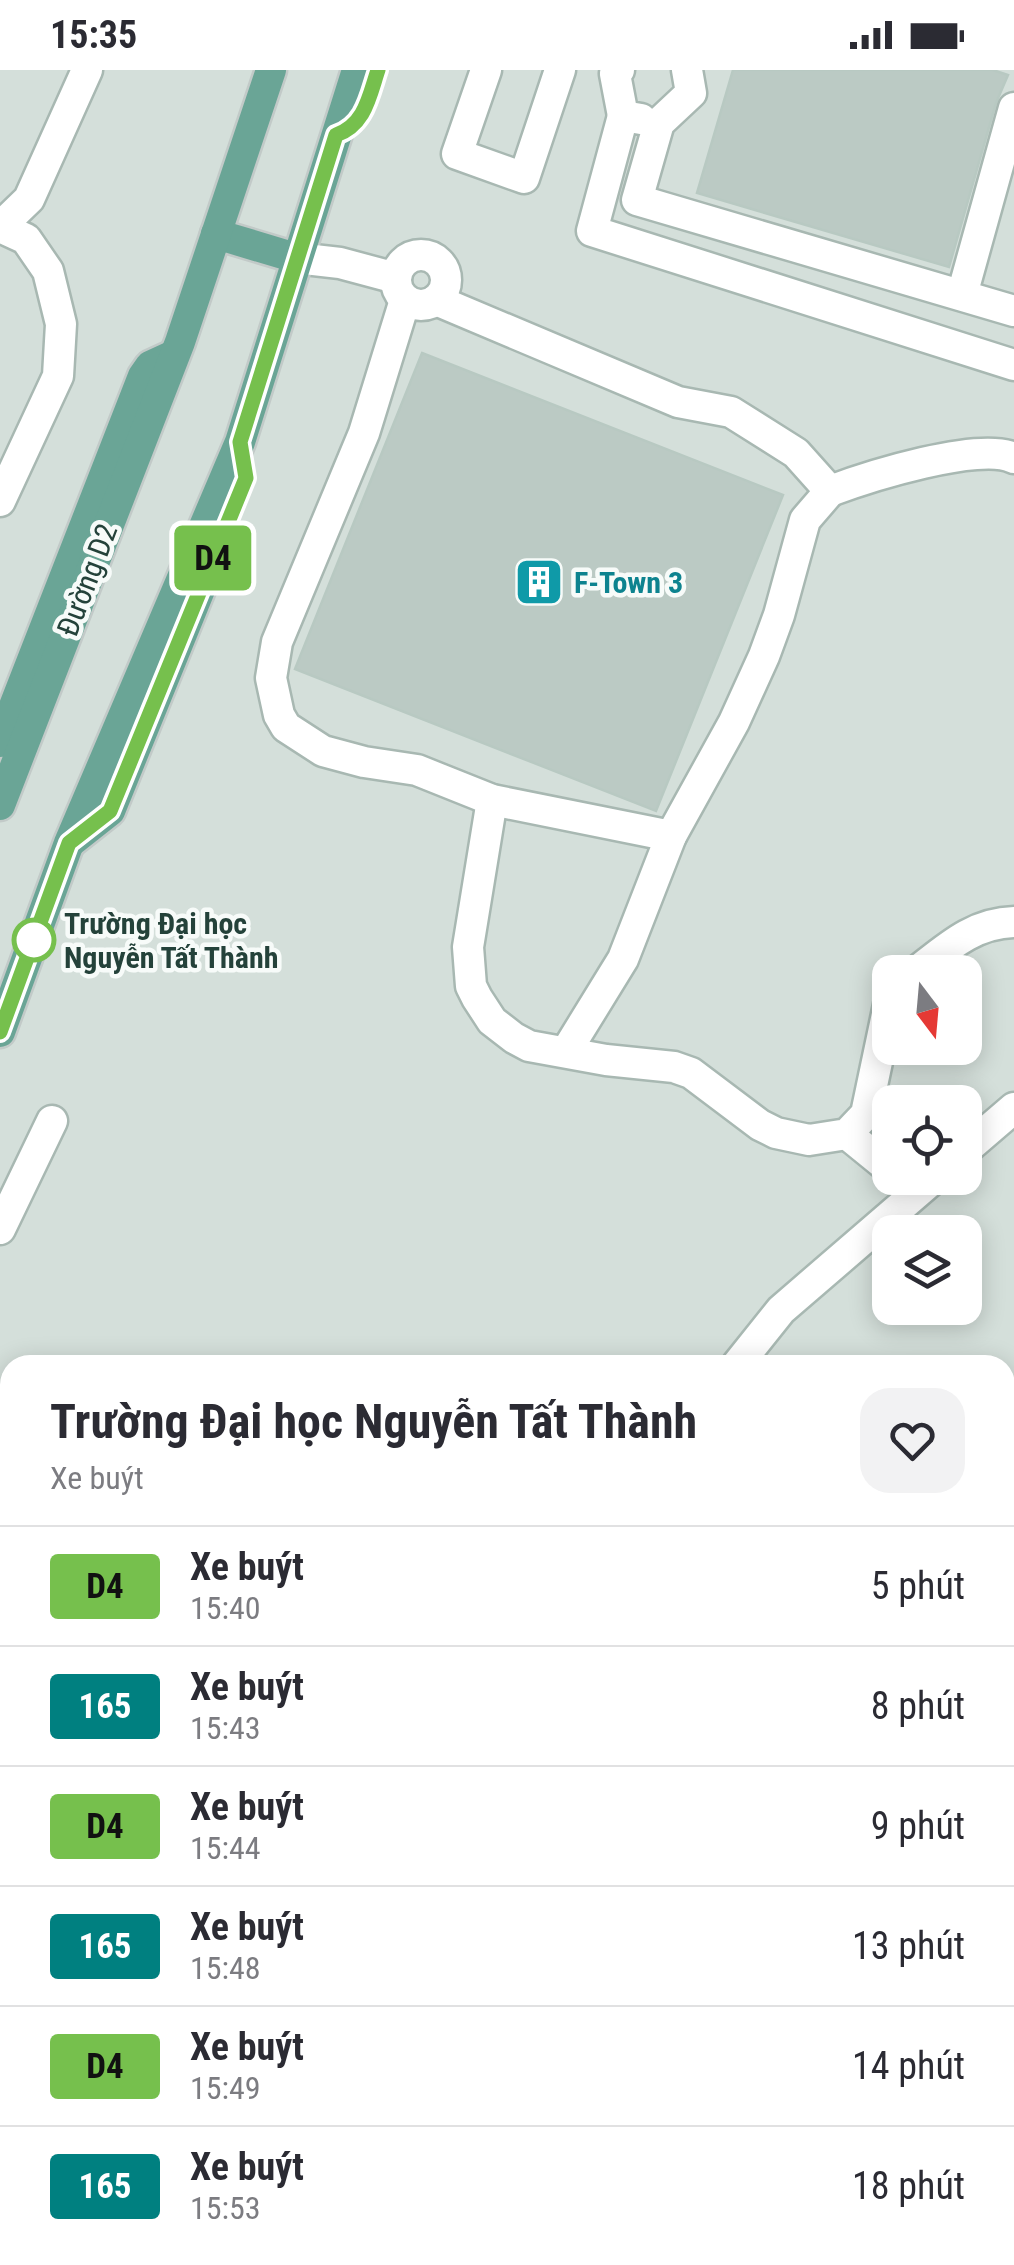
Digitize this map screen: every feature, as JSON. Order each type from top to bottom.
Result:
[{"type":"main road","points":[[0,1032],[14,952],[69,843],[240,442],[357,70]]},
{"type":"main road","points":[[336,135],[354,127],[362,116],[378,70]]},
{"type":"main road","name":"Đường D2","points":[[0,804],[174,355],[270,71]]},
{"type":"main road","points":[[216,234],[296,258]]},
{"type":"main road","name":"Đường D2","points":[[0,742],[144,376],[150,366],[174,355]]},
{"type":"street","points":[[0,501],[58,376],[61,324],[48,272],[26,240],[0,226],[28,198],[88,70]]},
{"type":"street","points":[[486,70],[458,154],[524,178],[560,70]]},
{"type":"street","points":[[619,70],[615,74],[623,116],[592,230],[1014,365]]},
{"type":"street","points":[[688,70],[691,94],[659,123],[637,200],[1014,310]]},
{"type":"street","points":[[962,295],[1014,108]]},
{"type":"street","points":[[623,116],[659,123]]},
{"type":"street","points":[[296,258],[340,264],[401,289],[421,305],[442,294],[446,278],[444,270],[425,256],[403,264],[401,289],[364,433],[277,642],[272,691],[286,727],[322,751],[417,770],[492,800],[671,836]]},
{"type":"street","points":[[436,300],[678,402],[732,412],[796,454],[830,490]]},
{"type":"street","points":[[566,1050],[623,959],[671,836],[734,722],[764,656],[805,520],[830,490],[958,456],[992,452],[1014,458]]},
{"type":"street","points":[[492,800],[468,947],[472,986],[492,1021],[514,1038],[529,1046],[606,1060],[674,1067],[691,1073],[776,1133],[809,1140],[847,1134],[859,1124],[868,1105],[876,1065]]},
{"type":"street","points":[[939,955],[972,931],[991,923],[1014,922]]},
{"type":"street","points":[[982,1135],[1014,1108]]},
{"type":"street","points":[[0,1228],[52,1121]]},
{"type":"street","points":[[847,1134],[872,1154]]},
{"type":"street","points":[[745,1355],[782,1310],[903,1195]]},
{"type":"shaded area","points":[[0,70],[1014,70],[1014,1355],[0,1355]]},
{"type":"building","points":[[733,70],[993,70],[1008,75],[996,103],[949,267],[697,193]]},
{"type":"building","name":"F-Town 3","points":[[422,353],[783,495],[656,811],[295,669]]},
{"type":"bus line","name":"D4","points":[[0,1032],[69,843],[110,811],[246,478],[240,442],[296,258],[336,135],[354,127],[362,116],[378,70]]},
{"type":"place","name":"F-Town 3","points":[[539,582]]},
{"type":"place","name":"Trường Đại học Nguyễn Tất Thành","points":[[34,940]]}]
